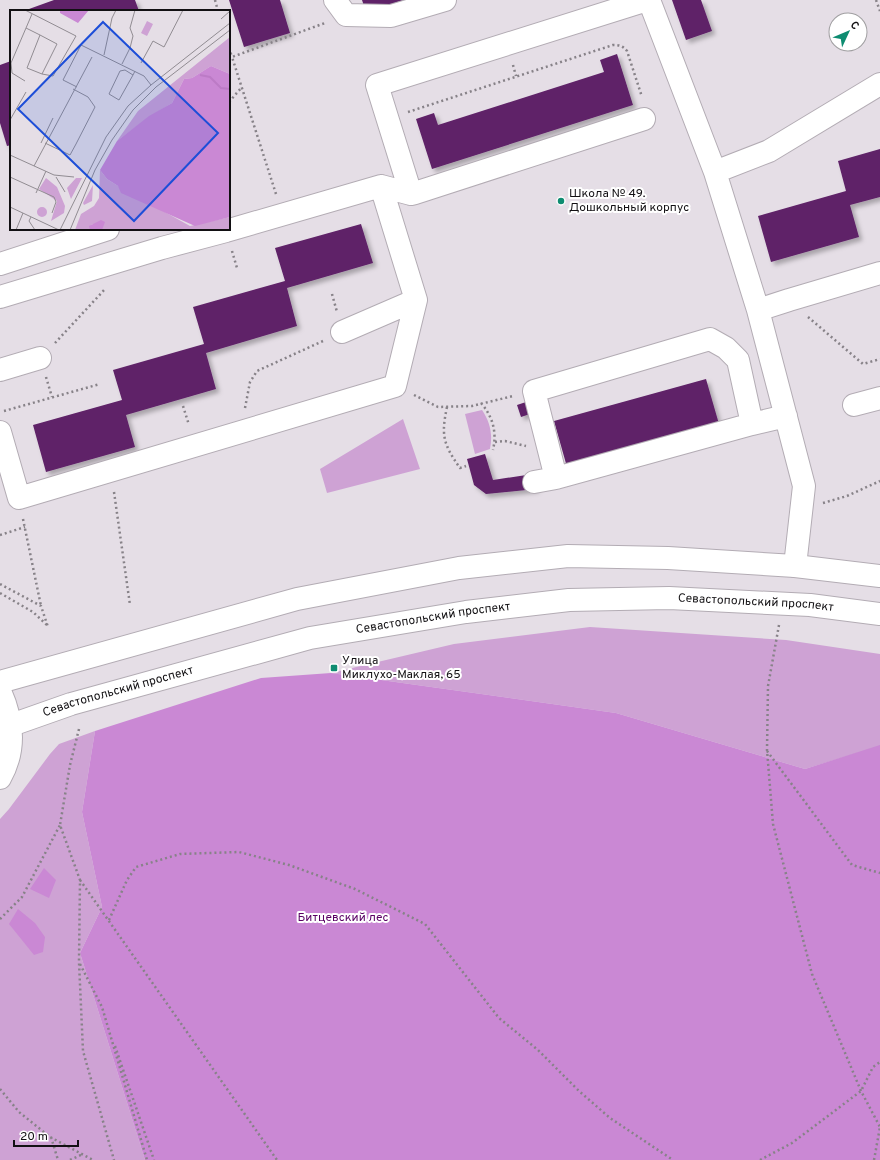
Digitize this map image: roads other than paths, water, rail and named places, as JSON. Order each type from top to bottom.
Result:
[{"type":"main road","points":[[341,8],[391,16],[445,0]]},
{"type":"main road","points":[[411,194],[377,85],[648,0],[714,172],[758,310],[786,416],[804,486],[795,566]]},
{"type":"main road","points":[[714,172],[769,152],[880,84]]},
{"type":"main road","points":[[230,230],[381,186],[411,194],[644,119]]},
{"type":"main road","points":[[0,432],[19,498],[111,472],[395,386],[416,300],[381,186]]},
{"type":"main road","points":[[0,264],[105,230]]},
{"type":"main road","points":[[0,297],[162,248],[229,230]]},
{"type":"main road","points":[[758,310],[880,274]]},
{"type":"main road","points":[[342,332],[416,300]]},
{"type":"main road","points":[[556,478],[534,391],[710,339],[726,348],[738,360],[752,424]]},
{"type":"main road","points":[[0,370],[40,358]]},
{"type":"main road","points":[[854,406],[880,398]]},
{"type":"main road","points":[[534,482],[556,478],[786,416]]},
{"type":"main road","points":[[0,682],[297,599],[460,568],[568,556],[668,558],[795,566],[880,576]]},
{"type":"main road","name":"Севастопольский проспект","points":[[6,727],[71,704],[310,638],[466,612],[569,600],[670,598],[810,605],[880,614]]},
{"type":"main road","points":[[0,691],[6,703],[6,727],[10,753],[0,778]]},
{"type":"place","name":"Школа № 49. Дошкольный корпус","points":[[561,201]]},
{"type":"place","name":"Улица Миклухо-Маклая, 65","points":[[334,668]]},
{"type":"park label","name":"Битцевский лес","points":[[343,918]]}]
